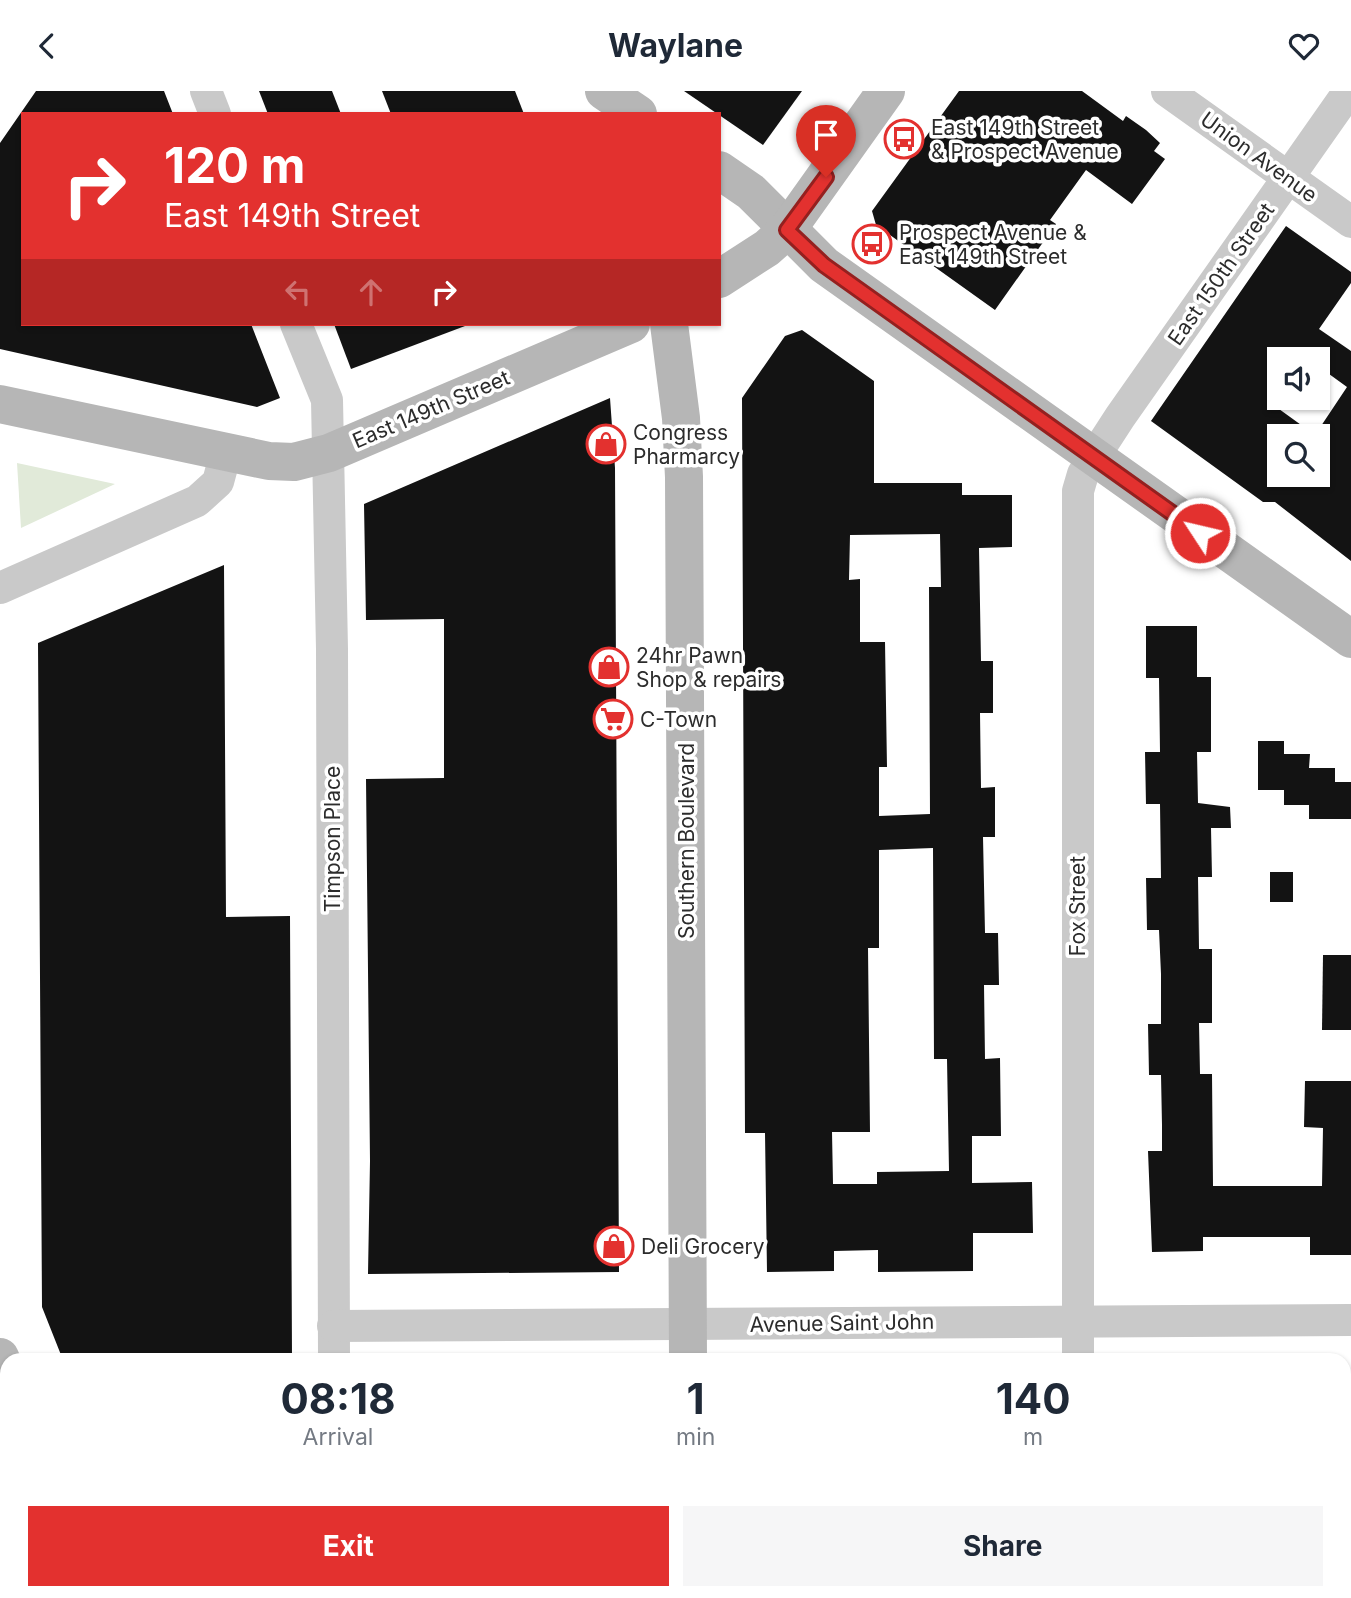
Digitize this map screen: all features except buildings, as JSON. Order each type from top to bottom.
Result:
[{"type":"main road","points":[[583,91],[591,112]]},
{"type":"main road","points":[[604,91],[635,112]]},
{"type":"main road","points":[[721,278],[760,254],[787,230],[886,91]]},
{"type":"main road","points":[[721,171],[751,192],[824,265],[1351,639]]},
{"type":"main road","name":"East 149th Street","points":[[0,404],[269,461],[294,461],[329,453],[626,326]]},
{"type":"main road","name":"Southern Boulevard","points":[[668,326],[681,418],[684,477],[688,1342]]},
{"type":"street","points":[[206,91],[214,112]]},
{"type":"street","name":"Union Avenue","points":[[1167,91],[1351,222]]},
{"type":"street","name":"East 150th Street","points":[[1093,457],[1349,91]]},
{"type":"street","name":"Timpson Place","points":[[297,326],[327,400],[329,453],[334,1353]]},
{"type":"street","points":[[0,588],[197,501],[218,482],[226,452]]},
{"type":"street","name":"Fox Street","points":[[1078,1353],[1075,507],[1083,474],[1093,457]]},
{"type":"street","name":"Avenue Saint John","points":[[333,1326],[688,1342],[1078,1321],[1351,1320]]},
{"type":"green space","points":[[17,463],[115,484],[21,528]]},
{"type":"place","name":"East 149th Street & Prospect Avenue","points":[[904,139]]},
{"type":"place","name":"Prospect Avenue & East 149th Street","points":[[872,244]]},
{"type":"place","name":"Congress Pharmarcy","points":[[606,444]]},
{"type":"place","name":"24hr Pawn Shop & repairs","points":[[609,667]]},
{"type":"place","name":"C-Town","points":[[613,719]]},
{"type":"place","name":"Deli Grocery","points":[[614,1246]]},
{"type":"route","points":[[826,177],[787,230],[824,265],[1200,533]]}]
